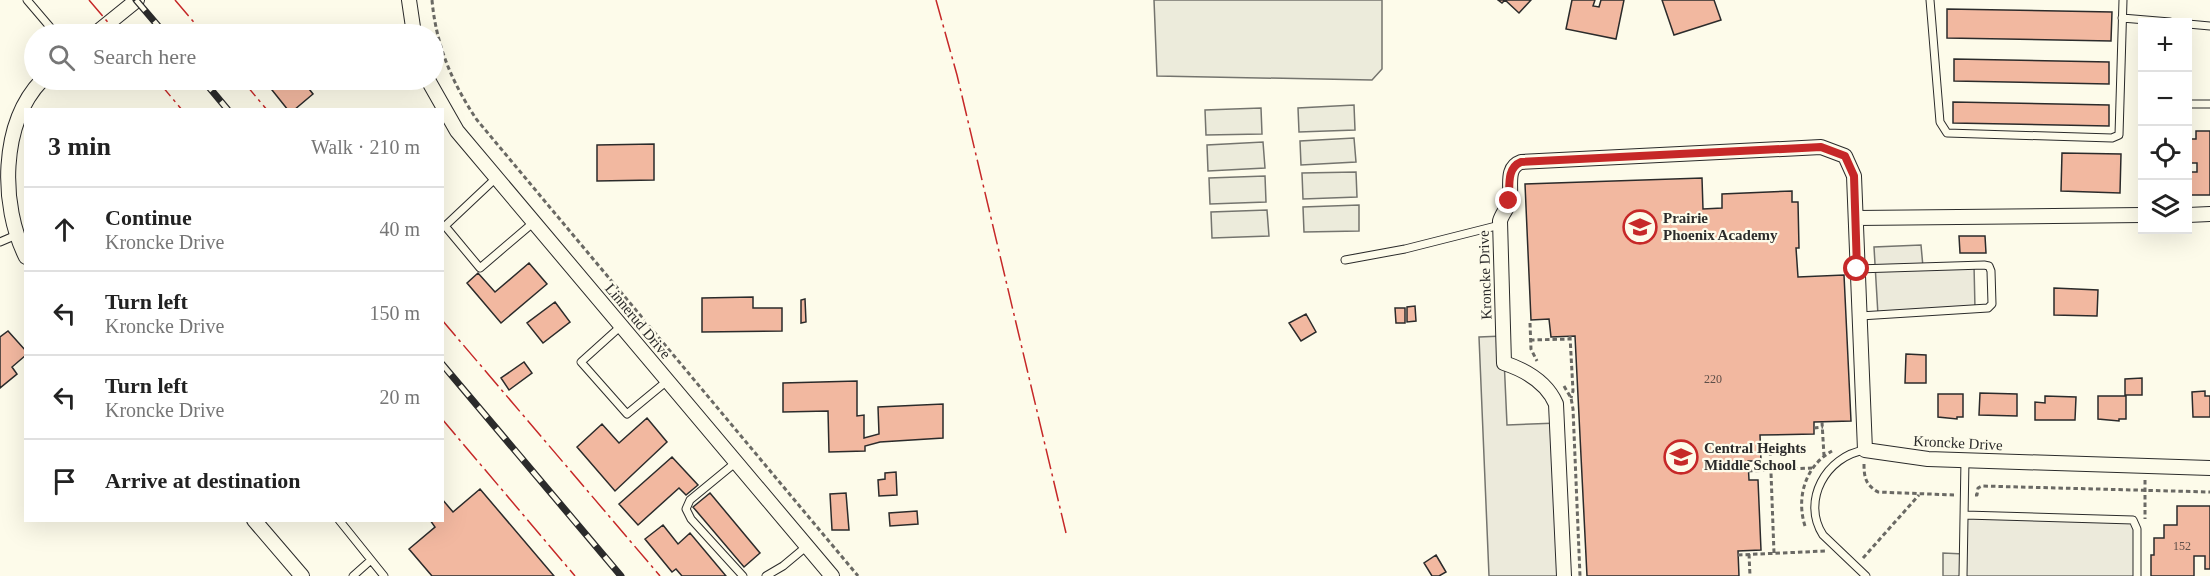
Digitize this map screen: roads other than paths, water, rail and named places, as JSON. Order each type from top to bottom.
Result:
[{"type":"street","points":[[107,24],[137,0]]},
{"type":"street","points":[[409,0],[413,24]]},
{"type":"street","points":[[24,254],[14,236],[3,189],[6,149],[16,118],[33,90]]},
{"type":"street","name":"Linnerud Drive","points":[[434,90],[457,130],[496,178],[832,576]]},
{"type":"street","name":"Kroncke Drive","points":[[1564,576],[1556,404],[1553,395],[1539,381],[1522,370],[1504,363],[1500,225],[1509,201],[1511,172],[1516,164],[1521,162],[1821,147],[1845,156],[1854,176],[1857,219],[1864,450],[1928,459],[2210,468]]},
{"type":"street","points":[[2192,215],[2210,214]]},
{"type":"street","points":[[1857,219],[2138,215]]},
{"type":"street","points":[[256,522],[302,576]]},
{"type":"lane","points":[[27,0],[47,24]]},
{"type":"lane","points":[[1930,0],[1940,122],[1947,133],[2112,138],[2119,135],[2123,0]]},
{"type":"lane","points":[[2122,18],[2138,19]]},
{"type":"lane","points":[[2192,24],[2210,26]]},
{"type":"lane","points":[[2192,104],[2210,104]]},
{"type":"lane","points":[[496,178],[445,225],[480,268],[534,222]]},
{"type":"lane","points":[[1345,260],[1405,249],[1500,225]]},
{"type":"lane","points":[[0,242],[14,236]]},
{"type":"lane","points":[[1857,269],[1984,265],[1990,267],[1991,272],[1992,304],[1988,309],[1860,316]]},
{"type":"lane","points":[[621,326],[581,362],[627,414],[667,381]]},
{"type":"lane","points":[[1864,450],[1843,458],[1829,470],[1818,486],[1814,508],[1815,518],[1823,535],[1866,576]]},
{"type":"lane","points":[[1964,576],[1965,460]]},
{"type":"lane","points":[[735,463],[690,500],[686,509],[691,519],[743,576]]},
{"type":"lane","points":[[1965,514],[2129,518],[2135,522],[2137,529],[2137,576]]},
{"type":"lane","points":[[341,522],[384,576]]},
{"type":"lane","points":[[766,576],[783,566],[807,546]]},
{"type":"lane","points":[[353,576],[370,560]]},
{"type":"railway","points":[[136,0],[156,24]]},
{"type":"railway","points":[[211,90],[226,108]]},
{"type":"railway","points":[[444,366],[621,576]]},
{"type":"place","name":"Prairie Phoenix Academy","points":[[1640,227]]},
{"type":"place","name":"Central Heights Middle School","points":[[1681,457]]}]
